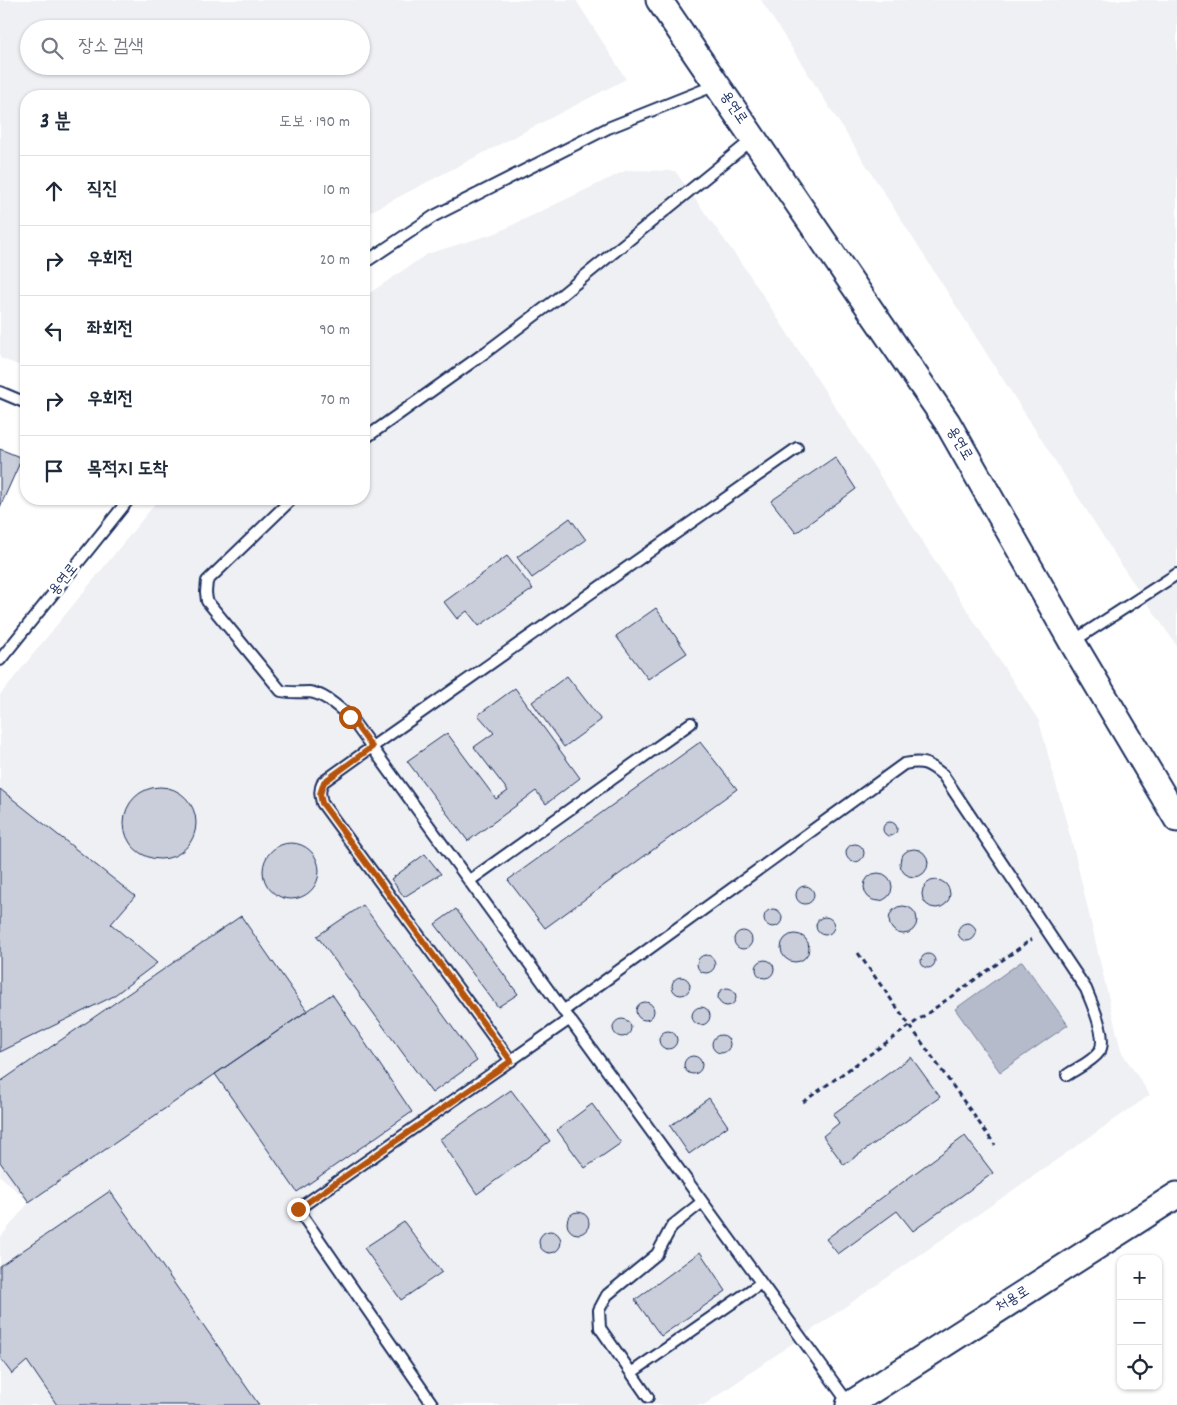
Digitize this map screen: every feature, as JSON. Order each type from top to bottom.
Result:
[{"type":"street","name":"용연로","points":[[660,0],[947,422],[1072,642],[1177,819]]},
{"type":"street","name":"처용로","points":[[849,1405],[1177,1195]]},
{"type":"lane","name":"용연로","points":[[370,259],[434,216],[608,128],[717,84]]},
{"type":"lane","points":[[370,435],[554,301],[754,138]]},
{"type":"lane","points":[[0,392],[20,400]]},
{"type":"lane","points":[[511,1061],[322,803],[320,794],[324,782],[797,448]]},
{"type":"lane","name":"용연로","points":[[0,660],[124,505]]},
{"type":"lane","points":[[286,505],[207,581],[207,600],[281,691],[290,693],[311,692],[332,702],[350,717],[849,1405]]},
{"type":"lane","points":[[1072,642],[1177,574]]},
{"type":"lane","points":[[469,881],[691,722]]},
{"type":"lane","points":[[433,1405],[298,1209],[511,1061],[567,1015],[904,764],[918,761],[930,765],[943,775],[1086,989],[1102,1039],[1101,1051],[1067,1075]]},
{"type":"lane","points":[[648,1397],[600,1328],[599,1310],[607,1295],[657,1254],[672,1226],[702,1202]]},
{"type":"lane","points":[[631,1373],[761,1283]]},
{"type":"path","points":[[803,1102],[1046,929]]},
{"type":"path","points":[[858,953],[995,1145]]},
{"type":"shaded area","points":[[0,0],[576,0],[626,79],[370,212],[370,90],[20,90],[20,366],[0,358]]},
{"type":"shaded area","points":[[761,0],[1177,0],[1177,646],[1124,569]]},
{"type":"shaded area","points":[[627,170],[675,171],[749,274],[1039,721],[1075,854],[1121,1051],[1150,1095],[704,1405],[0,1405],[0,1238],[29,1202],[0,1176],[0,695],[154,505],[370,505],[370,293],[427,254],[496,233]]},
{"type":"water","points":[[1022,961],[1068,1025],[1000,1072],[955,1009]]},
{"type":"building","points":[[0,449],[20,457],[20,462],[0,507]]},
{"type":"building","points":[[835,457],[856,489],[796,533],[771,501]]},
{"type":"building","points":[[570,518],[586,540],[532,578],[517,557]]},
{"type":"building","points":[[507,556],[533,589],[479,626],[467,611],[457,619],[444,602]]},
{"type":"building","points":[[656,608],[687,653],[648,679],[616,636]]},
{"type":"building","points":[[567,676],[601,720],[564,747],[532,702]]},
{"type":"building","points":[[515,688],[580,778],[546,804],[536,791],[468,841],[407,761],[447,733],[496,799],[508,791],[474,747],[494,733],[478,715]]},
{"type":"building","points":[[700,742],[737,789],[545,928],[508,880]]},
{"type":"building","points":[[167,787],[186,797],[194,809],[196,823],[194,837],[186,849],[174,857],[153,859],[134,849],[126,837],[124,816],[134,797],[146,789]]},
{"type":"building","points":[[0,789],[135,896],[111,924],[157,963],[112,997],[0,1052]]},
{"type":"building","points":[[890,822],[895,824],[897,829],[895,834],[890,836],[885,834],[883,829],[885,824]]},
{"type":"building","points":[[291,843],[302,845],[311,851],[317,860],[319,871],[317,882],[311,891],[302,897],[291,899],[280,897],[271,891],[265,882],[263,871],[265,860],[271,851],[280,845]]},
{"type":"building","points":[[851,844],[859,844],[864,849],[862,860],[851,862],[846,857],[846,849]]},
{"type":"building","points":[[914,849],[924,853],[928,863],[924,873],[914,877],[904,873],[900,863],[904,853]]},
{"type":"building","points":[[425,854],[441,874],[404,897],[391,879]]},
{"type":"building","points":[[878,873],[888,877],[892,887],[888,897],[878,901],[868,897],[864,887],[868,877]]},
{"type":"building","points":[[936,880],[946,884],[950,894],[946,904],[936,908],[926,904],[922,894],[926,884]]},
{"type":"building","points":[[801,886],[809,886],[814,891],[812,902],[801,904],[796,899],[796,891]]},
{"type":"building","points":[[363,905],[477,1061],[432,1093],[317,936]]},
{"type":"building","points":[[903,906],[913,910],[917,920],[913,930],[903,934],[893,930],[889,920],[893,910]]},
{"type":"building","points":[[456,909],[518,994],[498,1007],[435,924]]},
{"type":"building","points":[[769,909],[777,909],[782,914],[780,925],[769,927],[764,922],[764,914]]},
{"type":"building","points":[[241,916],[307,1011],[29,1202],[0,1162],[0,1082]]},
{"type":"building","points":[[821,917],[829,917],[834,922],[832,933],[821,935],[816,930],[816,922]]},
{"type":"building","points":[[963,923],[971,923],[976,928],[974,939],[963,941],[958,936],[958,928]]},
{"type":"building","points":[[739,931],[747,931],[752,936],[750,947],[739,949],[734,944],[734,936]]},
{"type":"building","points":[[795,934],[805,938],[809,948],[805,958],[795,962],[785,958],[781,948],[785,938]]},
{"type":"building","points":[[928,954],[933,956],[935,961],[933,966],[928,968],[923,966],[921,961],[923,956]]},
{"type":"building","points":[[702,955],[710,955],[715,960],[713,971],[702,973],[697,968],[697,960]]},
{"type":"building","points":[[761,960],[769,960],[774,965],[772,976],[761,978],[756,973],[756,965]]},
{"type":"building","points":[[677,977],[685,977],[690,982],[688,993],[677,995],[672,990],[672,982]]},
{"type":"building","points":[[723,988],[731,988],[736,993],[734,1004],[723,1006],[718,1001],[718,993]]},
{"type":"building","points":[[332,994],[412,1112],[297,1192],[215,1074]]},
{"type":"building","points":[[641,1002],[649,1002],[654,1007],[652,1018],[641,1020],[636,1015],[636,1007]]},
{"type":"building","points":[[697,1007],[705,1007],[710,1012],[708,1023],[697,1025],[692,1020],[692,1012]]},
{"type":"building","points":[[618,1019],[626,1019],[631,1024],[629,1035],[618,1037],[613,1032],[613,1024]]},
{"type":"building","points":[[664,1031],[672,1031],[677,1036],[675,1047],[664,1049],[659,1044],[659,1036]]},
{"type":"building","points":[[717,1035],[725,1035],[730,1040],[728,1051],[717,1053],[712,1048],[712,1040]]},
{"type":"building","points":[[689,1056],[697,1056],[702,1061],[700,1072],[689,1074],[684,1069],[684,1061]]},
{"type":"building","points":[[911,1057],[940,1097],[844,1165],[823,1136],[839,1123],[833,1114]]},
{"type":"building","points":[[511,1090],[550,1141],[477,1194],[440,1139]]},
{"type":"building","points":[[709,1098],[728,1126],[689,1154],[670,1126]]},
{"type":"building","points":[[592,1104],[621,1143],[585,1168],[557,1130]]},
{"type":"building","points":[[965,1136],[993,1173],[913,1231],[897,1211],[838,1254],[826,1239]]},
{"type":"building","points":[[110,1191],[259,1405],[57,1405],[27,1361],[12,1374],[0,1358],[0,1266]]},
{"type":"building","points":[[578,1212],[586,1215],[589,1223],[586,1231],[578,1234],[570,1231],[567,1223],[570,1215]]},
{"type":"building","points":[[404,1222],[442,1272],[401,1300],[364,1248]]},
{"type":"building","points":[[550,1231],[558,1234],[561,1242],[558,1250],[550,1253],[542,1250],[539,1242],[542,1234]]},
{"type":"building","points":[[700,1252],[726,1291],[661,1336],[635,1300]]},
{"type":"route","points":[[298,1209],[511,1061],[322,803],[320,788],[324,782],[372,747],[350,717]]}]
